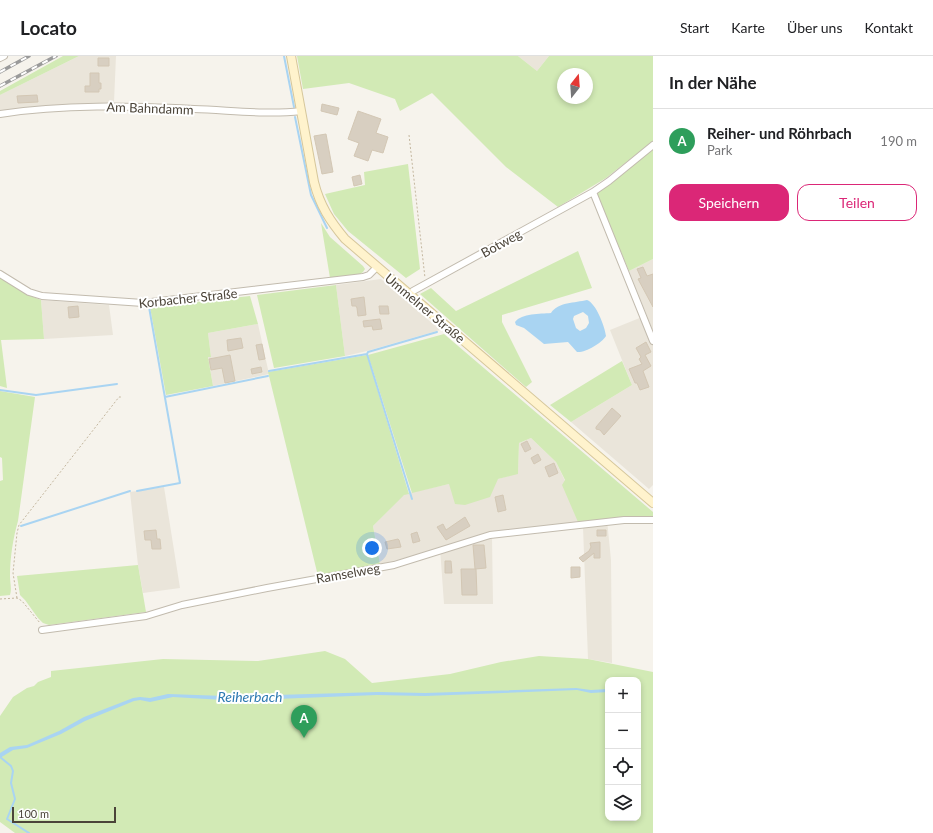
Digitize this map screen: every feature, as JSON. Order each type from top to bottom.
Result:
[{"type":"main road","name":"Ummelner Straße","points":[[291,56],[314,182],[322,206],[331,222],[345,239],[377,267],[653,503]]},
{"type":"street","points":[[0,58],[4,56]]},
{"type":"street","name":"Am Bahndamm","points":[[0,114],[42,109],[103,106],[143,106],[267,112],[301,111]]},
{"type":"street","name":"Botweg","points":[[409,294],[593,192],[609,181],[653,145]]},
{"type":"street","points":[[593,192],[653,341]]},
{"type":"street","name":"Korbacher Straße","points":[[0,274],[29,292],[42,296],[143,304],[363,278],[370,275],[377,267]]},
{"type":"street","name":"Ramselweg","points":[[42,630],[146,616],[182,605],[260,589],[394,565],[490,535],[624,520],[653,520]]},
{"type":"path","points":[[409,135],[426,284]]},
{"type":"path","points":[[17,598],[13,573],[19,525],[119,398],[122,397]]},
{"type":"path","points":[[0,600],[17,598],[22,601],[41,625],[42,630]]},
{"type":"shaded area","points":[[79,56],[116,56],[114,102],[0,111],[0,95]]},
{"type":"shaded area","points":[[518,56],[549,56],[537,71]]},
{"type":"shaded area","points":[[653,259],[653,331],[629,271]]},
{"type":"shaded area","points":[[381,279],[440,330],[345,356],[336,285]]},
{"type":"shaded area","points":[[41,300],[109,305],[113,335],[44,339]]},
{"type":"shaded area","points":[[642,317],[653,340],[653,485],[649,489],[571,422],[632,385],[610,330]]},
{"type":"shaded area","points":[[258,324],[269,374],[213,386],[208,357],[211,357],[208,333]]},
{"type":"shaded area","points":[[531,438],[556,462],[565,481],[607,520],[611,560],[612,663],[588,659],[583,527],[492,537],[493,604],[444,604],[440,548],[415,556],[380,564],[373,526],[404,494],[449,484],[498,479],[518,473],[519,443]]},
{"type":"shaded area","points":[[164,487],[180,588],[143,593],[138,565],[130,492]]},
{"type":"green space","points":[[63,56],[79,56],[0,95],[0,91]]},
{"type":"green space","points":[[297,56],[518,56],[537,71],[549,56],[653,56],[653,141],[606,178],[558,207],[506,167],[432,93],[400,111],[395,99],[349,83],[303,89]]},
{"type":"green space","points":[[653,149],[653,259],[629,271],[596,193]]},
{"type":"green space","points":[[408,164],[420,269],[406,278],[348,231],[334,214],[325,194],[365,185],[364,172]]},
{"type":"green space","points":[[321,223],[330,237],[363,266],[365,269],[363,272],[359,275],[330,278]]},
{"type":"green space","points":[[578,251],[592,288],[502,315],[502,322],[532,382],[526,387],[420,294],[431,288],[456,311]]},
{"type":"green space","points":[[0,277],[28,295],[41,300],[44,339],[1,340],[7,388],[0,386]]},
{"type":"green space","points":[[336,285],[345,356],[274,368],[257,295]]},
{"type":"green space","points":[[250,296],[258,324],[208,333],[211,357],[208,357],[213,386],[166,395],[150,307]]},
{"type":"green space","points":[[444,334],[653,512],[653,518],[578,522],[562,485],[565,480],[556,462],[531,438],[519,443],[518,474],[498,479],[490,497],[465,505],[455,504],[449,484],[412,493],[368,355]]},
{"type":"green space","points":[[367,355],[409,494],[404,495],[373,526],[380,564],[318,576],[268,372]]},
{"type":"green space","points":[[622,361],[632,385],[571,422],[550,405]]},
{"type":"green space","points":[[0,391],[35,397],[18,521],[11,555],[11,593],[10,595],[0,596],[0,481],[3,480],[2,458],[0,457]]},
{"type":"green space","points":[[138,565],[146,612],[49,625],[43,623],[38,618],[20,595],[17,576]]},
{"type":"green space","points":[[325,651],[345,659],[372,683],[450,674],[501,662],[539,656],[588,659],[653,672],[653,833],[15,833],[0,822],[0,716],[13,697],[27,688],[34,686],[38,682],[51,677],[51,671],[163,659],[258,661]]},
{"type":"water","points":[[587,300],[597,310],[606,336],[597,344],[584,351],[577,352],[568,342],[544,344],[524,328],[516,325],[515,322],[522,317],[532,314],[551,313],[554,309],[562,305]],"holes":[[[583,312],[588,316],[589,323],[586,328],[580,331],[576,328],[573,319],[574,316]]]},
{"type":"water","name":"Reiherbach","points":[[576,688],[591,690],[605,689],[605,692],[591,693],[577,690],[425,696],[377,695],[224,700],[173,697],[150,702],[140,700],[134,701],[85,721],[61,734],[27,748],[13,750],[0,758],[0,753],[10,747],[27,745],[59,731],[84,717],[133,698],[150,698],[168,694],[225,696],[378,692],[425,693]]},
{"type":"building","points":[[98,58],[109,58],[109,66],[98,66]]},
{"type":"building","points":[[90,73],[99,73],[99,83],[101,83],[101,89],[99,89],[99,92],[85,92],[85,86],[90,86]]},
{"type":"building","points":[[37,95],[38,102],[18,103],[17,96]]},
{"type":"building","points":[[322,104],[339,108],[337,115],[321,111]]},
{"type":"building","points":[[358,111],[381,119],[376,133],[388,137],[383,153],[372,150],[368,161],[354,156],[359,143],[348,139]]},
{"type":"building","points":[[326,134],[333,172],[322,174],[314,136]]},
{"type":"building","points":[[360,175],[362,184],[354,186],[352,177]]},
{"type":"building","points":[[643,267],[647,276],[653,274],[653,307],[638,279],[641,278],[637,269]]},
{"type":"building","points":[[364,297],[366,315],[358,316],[357,308],[356,306],[352,306],[351,299]]},
{"type":"building","points":[[78,306],[79,317],[69,318],[68,307]]},
{"type":"building","points":[[379,306],[388,306],[389,314],[380,314]]},
{"type":"building","points":[[380,319],[382,329],[373,330],[372,326],[364,327],[363,321]]},
{"type":"building","points":[[241,338],[243,348],[228,351],[227,340]]},
{"type":"building","points":[[646,342],[651,352],[645,355],[651,366],[643,371],[649,387],[640,390],[629,369],[642,364],[639,359],[641,357],[636,348]]},
{"type":"building","points":[[262,344],[265,359],[259,360],[256,345]]},
{"type":"building","points":[[230,355],[235,381],[225,383],[222,368],[211,370],[209,359]]},
{"type":"building","points":[[261,367],[262,372],[252,374],[251,369]]},
{"type":"building","points":[[612,408],[621,416],[604,435],[600,430],[596,429],[596,427]]},
{"type":"building","points":[[527,441],[531,449],[525,452],[521,444]]},
{"type":"building","points":[[538,454],[541,460],[534,464],[531,458]]},
{"type":"building","points":[[554,463],[558,473],[549,477],[545,467]]},
{"type":"building","points":[[503,495],[506,510],[498,512],[495,497]]},
{"type":"building","points":[[465,517],[470,526],[446,540],[437,527],[443,524],[446,530]]},
{"type":"building","points":[[156,530],[157,539],[160,539],[161,549],[152,549],[151,540],[145,540],[144,531]]},
{"type":"building","points":[[597,530],[606,530],[606,536],[597,536]]},
{"type":"building","points":[[417,532],[420,541],[413,543],[411,534]]},
{"type":"building","points":[[398,539],[401,547],[387,549],[385,542]]},
{"type":"building","points":[[600,542],[600,558],[594,558],[594,553],[583,562],[579,558],[589,551],[591,547],[590,543]]},
{"type":"building","points":[[473,545],[484,545],[486,568],[475,569]]},
{"type":"building","points":[[445,561],[451,561],[452,573],[445,573]]},
{"type":"building","points":[[571,567],[580,567],[580,577],[571,578]]},
{"type":"building","points":[[461,569],[476,569],[477,595],[462,595]]},
{"type":"waterway","points":[[284,56],[294,107]]},
{"type":"waterway","points":[[295,117],[311,195],[327,228]]},
{"type":"waterway","points":[[137,491],[180,483],[149,307]]},
{"type":"waterway","points":[[269,371],[367,354],[368,352],[437,332]]},
{"type":"waterway","points":[[367,354],[412,499]]},
{"type":"waterway","points":[[165,397],[268,376]]},
{"type":"waterway","points":[[0,390],[36,395],[117,384]]},
{"type":"waterway","points":[[21,526],[130,491]]},
{"type":"waterway","points":[[0,757],[11,766],[13,771],[11,783],[15,799],[7,819],[29,833]]},
{"type":"railway","points":[[0,72],[29,56]]},
{"type":"railway","points":[[0,86],[56,56]]},
{"type":"place","name":"Reiher- und Röhrbach","points":[[304,738]]}]
